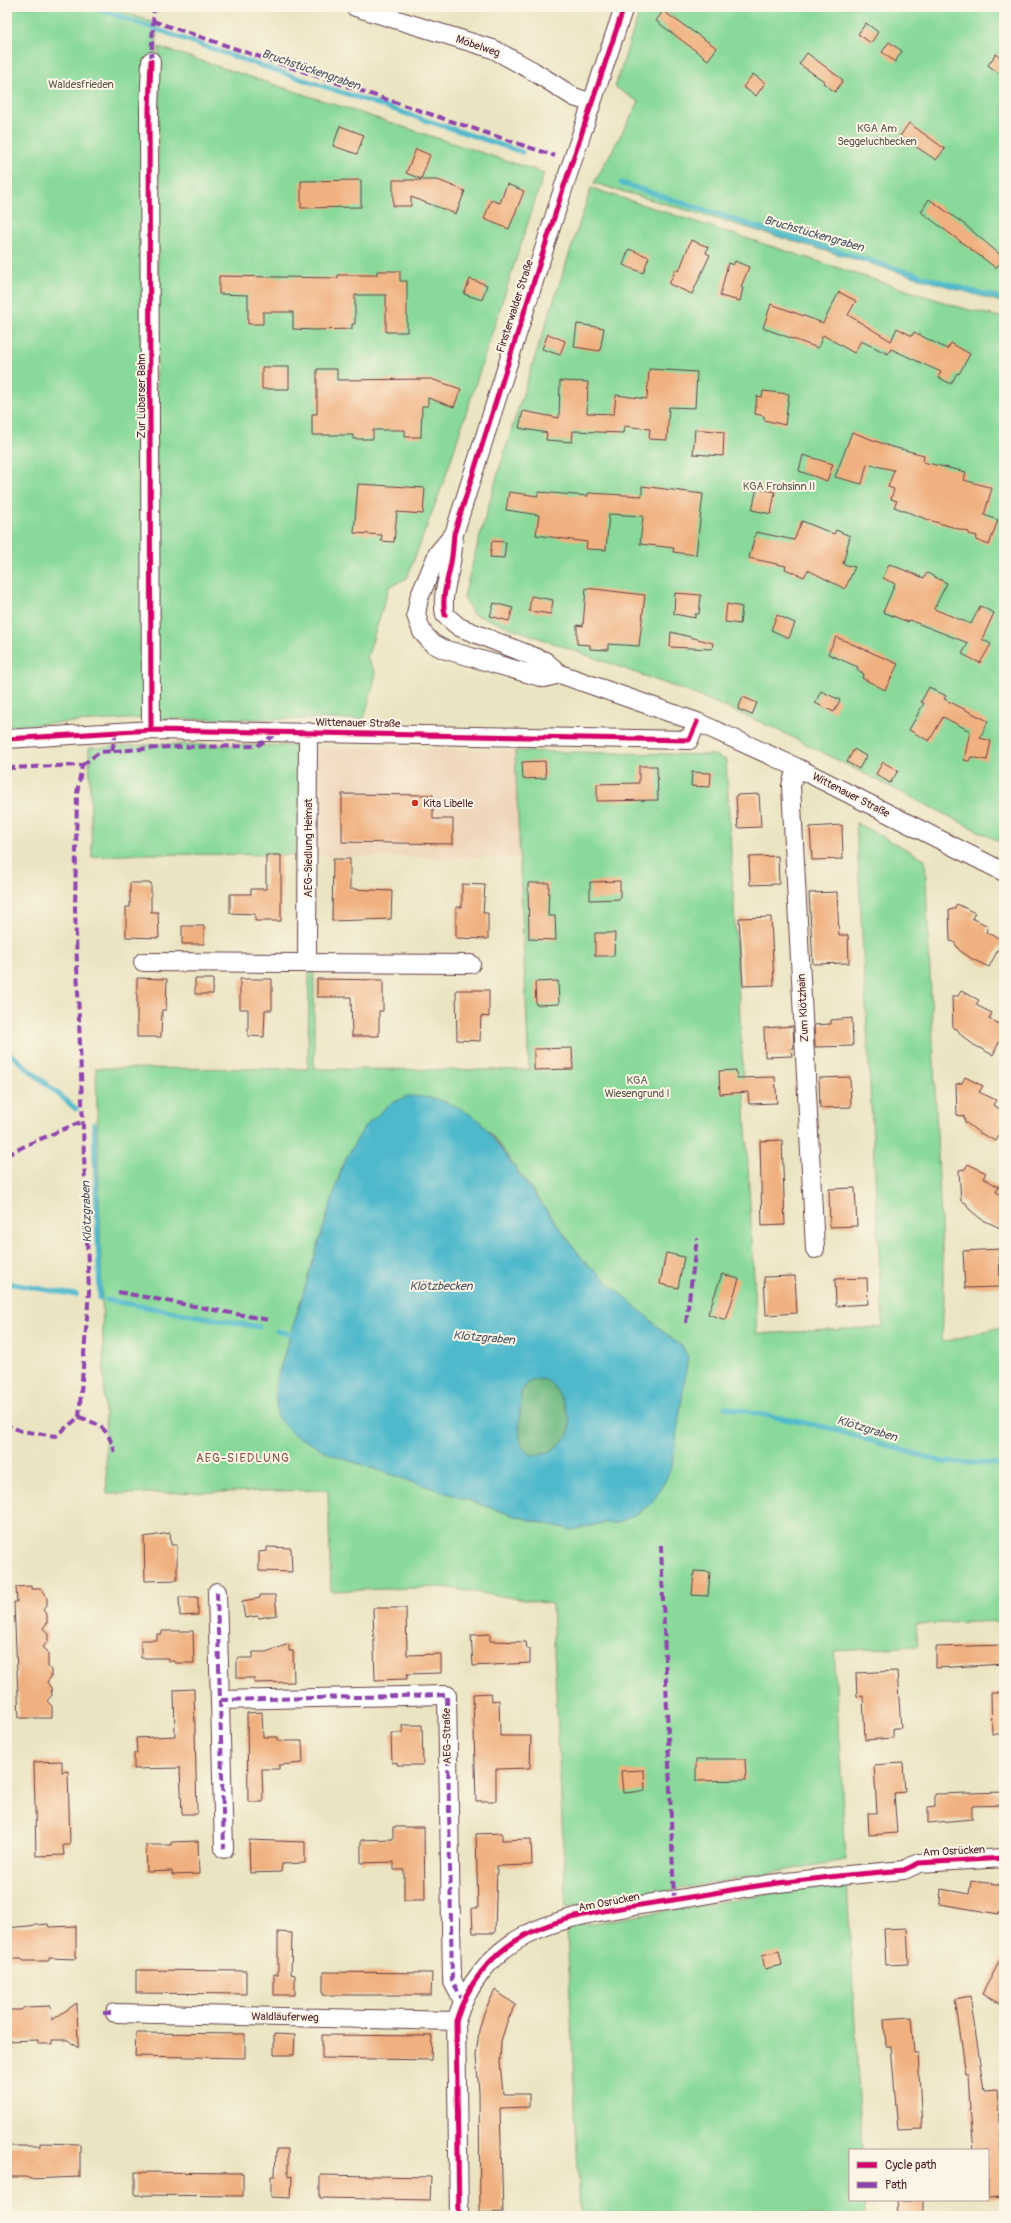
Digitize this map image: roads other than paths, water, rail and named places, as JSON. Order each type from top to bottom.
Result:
[{"type":"street","name":"Möbelweg","points":[[354,7],[493,49],[533,71],[574,97],[592,103]]},
{"type":"street","name":"Finsterwalder Straße","points":[[445,615],[443,593],[451,564],[454,534],[564,186],[624,7]]},
{"type":"street","name":"Zur Lübarser Bahn","points":[[151,730],[149,109],[152,61]]},
{"type":"street","name":"Finsterwalder Straße","points":[[422,632],[416,615],[419,598],[438,553],[454,534]]},
{"type":"street","name":"Wittenauer Straße","points":[[445,615],[459,627],[545,661],[560,674],[697,722],[796,767],[1004,872]]},
{"type":"street","points":[[422,632],[445,615]]},
{"type":"street","name":"Wittenauer Straße","points":[[422,632],[432,643],[443,650],[544,678],[560,674]]},
{"type":"street","name":"Wittenauer Straße","points":[[7,739],[151,730],[689,740],[697,722]]},
{"type":"street","name":"AEG-Siedlung Heimat","points":[[307,963],[308,732]]},
{"type":"street","name":"Zum Klötzhain","points":[[796,767],[791,786],[815,1249]]},
{"type":"street","points":[[143,962],[470,964]]},
{"type":"street","points":[[217,1592],[224,1849]]},
{"type":"street","name":"AEG-Straße","points":[[221,1700],[447,1695],[452,1980],[462,1999]]},
{"type":"street","name":"Am Osrücken","points":[[459,2216],[456,2021],[462,1999],[482,1970],[500,1952],[523,1936],[551,1923],[637,1906],[785,1882],[904,1870],[919,1863],[1004,1858]]},
{"type":"street","name":"Waldläuferweg","points":[[114,2013],[456,2021]]},
{"type":"water","name":"Klötzbecken","points":[[408,1096],[429,1098],[447,1102],[463,1110],[481,1122],[584,1261],[674,1341],[682,1346],[688,1357],[672,1466],[661,1489],[650,1505],[631,1517],[616,1523],[603,1523],[572,1530],[515,1516],[330,1454],[293,1434],[277,1417],[275,1385],[343,1164],[364,1127],[390,1104]],"holes":[[[544,1379],[551,1384],[562,1400],[570,1422],[570,1428],[567,1435],[556,1448],[540,1455],[532,1455],[526,1451],[520,1438],[519,1425],[521,1391],[531,1380]]]},
{"type":"waterway","name":"Bruchstückengraben","points":[[93,7],[247,61],[522,152]]},
{"type":"waterway","name":"Bruchstückengraben","points":[[621,183],[763,229],[975,292],[1004,299]]},
{"type":"waterway","name":"Klötzgraben","points":[[7,1051],[76,1109]]},
{"type":"waterway","name":"Klötzgraben","points":[[94,1124],[100,1299]]},
{"type":"waterway","name":"Klötzgraben","points":[[7,1283],[76,1295]]},
{"type":"waterway","name":"Klötzgraben","points":[[107,1300],[259,1327]]},
{"type":"waterway","name":"Klötzgraben","points":[[277,1331],[295,1335]]},
{"type":"waterway","name":"Klötzgraben","points":[[725,1407],[825,1427],[943,1462],[1004,1464]]},
{"type":"place","name":"Kita Libelle","points":[[415,803]]},
{"type":"district","name":"AEG-SIEDLUNG","points":[[243,1458]]},
{"type":"park label","name":"Waldesfrieden","points":[[81,84]]},
{"type":"park label","name":"KGA Am Seggeluchbecken","points":[[877,134]]},
{"type":"park label","name":"KGA Frohsinn II","points":[[779,486]]},
{"type":"park label","name":"KGA Wiesengrund I","points":[[637,1086]]}]
